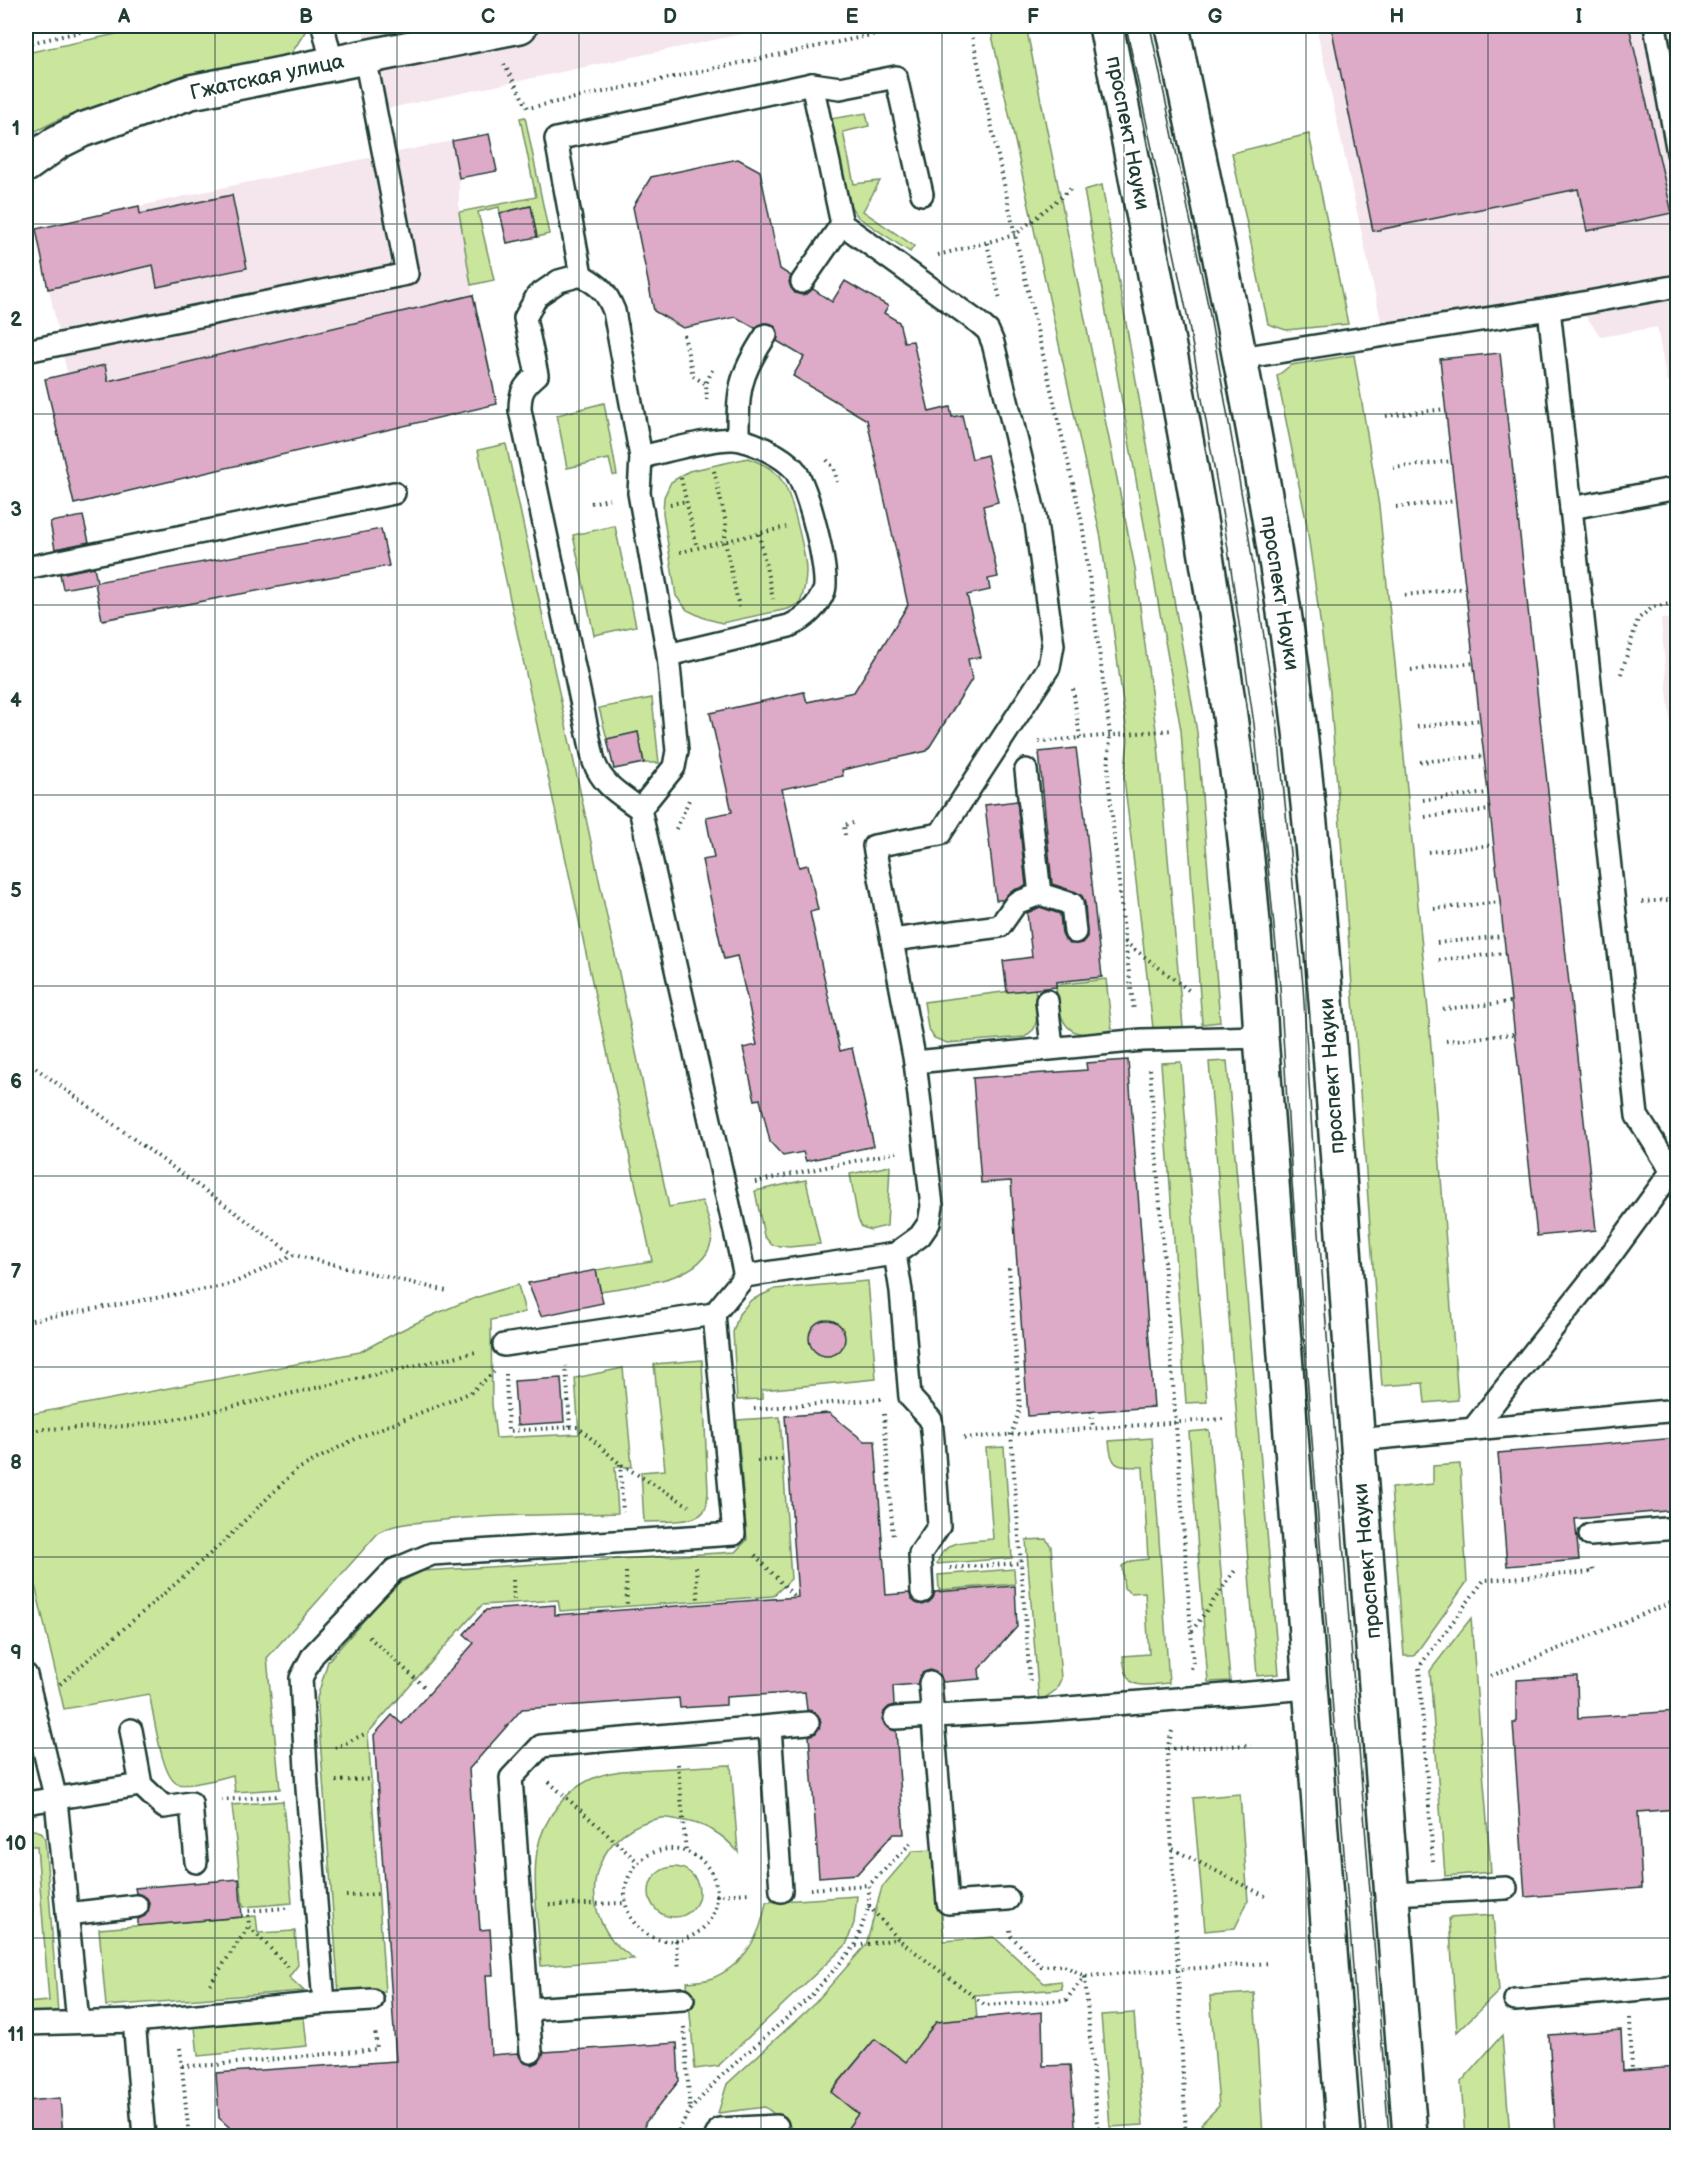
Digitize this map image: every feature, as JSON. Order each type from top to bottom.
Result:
[{"type":"main road","name":"Гжатская улица","points":[[26,165],[58,142],[82,130],[191,92],[520,26]]},
{"type":"main road","name":"проспект Науки","points":[[1106,26],[1175,370],[1203,530],[1237,778],[1257,956],[1261,1037],[1344,2136]]},
{"type":"main road","name":"проспект Науки","points":[[1172,26],[1240,358],[1270,525],[1295,697],[1323,950],[1357,1440],[1410,2136]]},
{"type":"lane","points":[[323,26],[332,63]]},
{"type":"lane","points":[[1655,26],[1677,153]]},
{"type":"lane","points":[[26,351],[407,274],[365,57]]},
{"type":"lane","points":[[640,809],[674,767],[677,751],[668,655],[649,560],[639,492],[641,457],[614,311],[607,294],[581,274],[556,139],[812,84],[840,88],[896,76],[922,194]]},
{"type":"lane","points":[[505,1353],[563,1335],[714,1314],[745,1276],[895,1254],[920,1236],[929,1223],[932,1206],[915,1062],[874,846],[940,834],[1049,667],[1053,645],[1035,516],[993,343],[988,331],[842,224],[812,84]]},
{"type":"lane","points":[[802,282],[842,224]]},
{"type":"lane","points":[[581,274],[559,281],[537,296],[525,318],[537,375],[520,395],[520,410],[594,762],[599,776],[640,809],[745,1276]]},
{"type":"lane","points":[[1240,358],[1549,309],[1677,286]]},
{"type":"lane","points":[[1473,1429],[1675,1171],[1637,1116],[1549,309]]},
{"type":"lane","points":[[738,439],[738,395],[745,369],[766,335]]},
{"type":"lane","points":[[641,457],[738,439],[763,448],[793,467],[803,483],[814,520],[824,572],[825,590],[804,619],[780,628],[668,655]]},
{"type":"lane","points":[[1571,508],[1677,488]]},
{"type":"lane","points":[[26,568],[394,493]]},
{"type":"lane","points":[[1026,770],[1040,894]]},
{"type":"lane","points":[[892,940],[1000,926],[1016,903],[1040,894],[1072,904],[1075,932]]},
{"type":"lane","points":[[1047,1001],[1052,1047]]},
{"type":"lane","points":[[915,1062],[1142,1040],[1261,1037]]},
{"type":"lane","points":[[895,1254],[901,1291],[910,1397],[931,1420],[933,1441],[939,1526],[920,1554],[922,1592]]},
{"type":"lane","points":[[324,2003],[301,1678],[313,1655],[394,1570],[432,1554],[734,1534],[714,1314]]},
{"type":"lane","points":[[1357,1440],[1677,1410]]},
{"type":"lane","points":[[1590,1535],[1677,1528]]},
{"type":"lane","points":[[26,1675],[32,1703],[32,1727],[56,1800],[78,2022]]},
{"type":"lane","points":[[930,1683],[948,1903],[1008,1899]]},
{"type":"lane","points":[[895,1718],[1032,1711],[1309,1688]]},
{"type":"lane","points":[[531,2052],[511,1778],[541,1746],[808,1723]]},
{"type":"lane","points":[[770,1727],[781,1891]]},
{"type":"lane","points":[[131,1730],[141,1785],[164,1807],[191,1803],[196,1862]]},
{"type":"lane","points":[[26,1803],[141,1785]]},
{"type":"lane","points":[[1393,1894],[1506,1888]]},
{"type":"lane","points":[[67,1914],[136,1906]]},
{"type":"lane","points":[[1515,2000],[1677,1986]]},
{"type":"lane","points":[[26,2024],[134,2021],[372,2000]]},
{"type":"lane","points":[[528,2009],[683,2000]]},
{"type":"lane","points":[[134,2021],[144,2136]]},
{"type":"lane","points":[[716,2136],[720,2129],[777,2126]]},
{"type":"path","points":[[26,44],[107,26]]},
{"type":"path","points":[[486,32],[528,108],[914,26]]},
{"type":"path","points":[[970,26],[1015,235],[1082,522],[1110,734],[1108,775],[1125,942],[1135,1020],[1149,1054],[1193,1661],[1167,1749],[1186,2136]]},
{"type":"path","points":[[949,251],[1015,235],[1073,187]]},
{"type":"path","points":[[987,243],[1000,299],[993,300]]},
{"type":"path","points":[[684,335],[693,376],[706,384]]},
{"type":"path","points":[[1386,416],[1446,409]]},
{"type":"path","points":[[708,443],[726,523],[725,542],[745,637]]},
{"type":"path","points":[[675,450],[697,548]]},
{"type":"path","points":[[1393,468],[1452,461]]},
{"type":"path","points":[[1396,507],[1456,501]]},
{"type":"path","points":[[649,560],[814,520]]},
{"type":"path","points":[[759,534],[780,628]]},
{"type":"path","points":[[1405,595],[1466,588]]},
{"type":"path","points":[[1593,714],[1617,685],[1638,619],[1653,607],[1677,602]]},
{"type":"path","points":[[1411,670],[1474,663]]},
{"type":"path","points":[[1417,727],[1480,720]]},
{"type":"path","points":[[1032,743],[1110,734],[1173,730]]},
{"type":"path","points":[[1420,762],[1484,756]]},
{"type":"path","points":[[1423,800],[1488,793]]},
{"type":"path","points":[[1425,818],[1490,810]]},
{"type":"path","points":[[1428,852],[1494,845]]},
{"type":"path","points":[[1434,909],[1500,902]]},
{"type":"path","points":[[1437,943],[1504,936]]},
{"type":"path","points":[[1125,942],[1191,992]]},
{"type":"path","points":[[1439,960],[1506,953]]},
{"type":"path","points":[[1443,1009],[1511,1002]]},
{"type":"path","points":[[1446,1041],[1514,1034]]},
{"type":"path","points":[[26,1061],[294,1255],[447,1291]]},
{"type":"path","points":[[788,1175],[925,1147]]},
{"type":"path","points":[[26,1321],[229,1285],[294,1255]]},
{"type":"path","points":[[1009,1268],[1020,1410],[1011,1434],[1032,1711]]},
{"type":"path","points":[[505,1353],[508,1431],[570,1427],[563,1335]]},
{"type":"path","points":[[26,1434],[41,1429],[131,1426],[177,1419],[505,1353]]},
{"type":"path","points":[[32,1703],[60,1684],[187,1575],[296,1470],[357,1438],[470,1393],[505,1353]]},
{"type":"path","points":[[723,1412],[910,1397]]},
{"type":"path","points":[[883,1399],[895,1572],[1021,1563]]},
{"type":"path","points":[[1091,1411],[1092,1429]]},
{"type":"path","points":[[933,1441],[1223,1419]]},
{"type":"path","points":[[620,1464],[623,1518]]},
{"type":"path","points":[[1433,1865],[1419,1667],[1484,1580],[1593,1572],[1590,1535]]},
{"type":"path","points":[[1191,1631],[1236,1569]]},
{"type":"path","points":[[1491,1676],[1677,1600]]},
{"type":"path","points":[[348,1619],[425,1687]]},
{"type":"path","points":[[675,1736],[686,1852]]},
{"type":"path","points":[[1167,1749],[1251,1745]]},
{"type":"path","points":[[526,1762],[638,1862]]},
{"type":"path","points":[[675,2136],[690,2110],[719,2078],[810,1997],[855,1946],[869,1906],[869,1885],[914,1841],[944,1839]]},
{"type":"path","points":[[676,1849],[686,1852],[704,1863],[712,1876],[717,1891],[716,1905],[710,1919],[700,1930],[688,1937],[676,1940],[659,1939],[646,1933],[635,1923],[626,1903],[627,1882],[638,1862],[660,1850],[676,1849]]},
{"type":"path","points":[[1172,1849],[1265,1896]]},
{"type":"path","points":[[1008,1899],[1011,1936],[1041,1966],[1062,1965],[1085,1976],[1270,1963]]},
{"type":"path","points":[[520,1906],[626,1903]]},
{"type":"path","points":[[869,1906],[898,1939],[985,2005],[1066,2000],[1085,1976]]},
{"type":"path","points":[[202,2015],[201,1998],[249,1926]]},
{"type":"path","points":[[855,1946],[898,1939]]},
{"type":"path","points":[[1085,1976],[1098,2136]]},
{"type":"path","points":[[1628,1991],[1632,2071]]},
{"type":"path","points":[[182,2066],[215,2065],[377,2049],[372,2000]]},
{"type":"path","points":[[177,2017],[189,2136]]},
{"type":"path","points":[[672,2031],[684,2030]]},
{"type":"shaded area","points":[[362,26],[781,26],[381,110]]},
{"type":"shaded area","points":[[1316,26],[1677,26],[1677,380],[1667,382],[1657,327],[1601,337],[1572,297],[1383,330]]},
{"type":"shaded area","points":[[452,141],[459,178],[459,212],[471,285],[497,404],[74,503],[45,379],[67,373],[36,229],[230,186]]},
{"type":"shaded area","points":[[1678,618],[1677,805],[1661,619]]},
{"type":"green space","points":[[154,26],[304,26],[305,32],[291,54],[172,81],[62,118],[26,136],[26,53]]},
{"type":"green space","points":[[990,26],[1026,26],[1135,568],[1158,745],[1183,1027],[1153,1028],[1124,778],[1128,740],[1101,538]]},
{"type":"green space","points":[[866,113],[869,126],[843,132],[854,184],[880,181],[863,211],[914,246],[910,252],[858,217],[851,207],[830,119]]},
{"type":"green space","points":[[525,117],[549,234],[537,237],[530,206],[500,213],[499,207],[478,212],[494,280],[471,285],[459,212],[536,197],[520,118]]},
{"type":"green space","points":[[1309,134],[1348,324],[1286,330],[1268,324],[1232,153]]},
{"type":"green space","points":[[1102,185],[1197,732],[1220,1022],[1202,1024],[1181,730],[1084,190]]},
{"type":"green space","points":[[1354,355],[1379,506],[1397,683],[1429,1021],[1458,1400],[1425,1403],[1423,1383],[1382,1386],[1330,692],[1306,520],[1277,376],[1291,365]]},
{"type":"green space","points":[[604,403],[617,475],[613,475],[609,459],[567,468],[557,415]]},
{"type":"green space","points":[[506,444],[669,1207],[702,1201],[711,1234],[711,1243],[705,1256],[680,1274],[647,1283],[600,1291],[596,1270],[652,1261],[478,450]]},
{"type":"green space","points":[[748,458],[771,469],[786,487],[804,552],[806,571],[804,591],[800,603],[788,609],[722,623],[687,610],[676,596],[663,513],[664,497],[671,482],[689,471]]},
{"type":"green space","points":[[615,526],[636,626],[594,635],[573,535]]},
{"type":"green space","points":[[652,698],[659,763],[644,763],[638,733],[607,739],[599,708]]},
{"type":"green space","points":[[1106,979],[1112,1030],[1087,1034],[1072,1030],[1060,1014],[1056,985]]},
{"type":"green space","points":[[1035,988],[1038,1016],[1034,1029],[1025,1037],[947,1043],[934,1038],[928,1028],[924,1002]]},
{"type":"green space","points":[[1227,1061],[1279,1674],[1257,1676],[1209,1062]]},
{"type":"green space","points":[[1181,1062],[1207,1402],[1186,1403],[1161,1063]]},
{"type":"green space","points":[[890,1166],[887,1226],[870,1230],[862,1227],[858,1219],[850,1174]]},
{"type":"green space","points":[[806,1180],[820,1244],[789,1247],[772,1245],[764,1236],[755,1191]]},
{"type":"green space","points":[[868,1281],[876,1379],[762,1390],[762,1399],[737,1400],[733,1332],[739,1314],[751,1300],[775,1289]]},
{"type":"green space","points":[[518,1285],[525,1312],[491,1320],[492,1404],[496,1438],[579,1434],[575,1378],[623,1368],[632,1467],[615,1467],[618,1513],[456,1519],[405,1524],[379,1532],[267,1658],[280,1789],[235,1792],[233,1775],[197,1783],[178,1784],[172,1779],[163,1758],[149,1694],[64,1709],[26,1546],[26,1415],[360,1352],[437,1313],[477,1297]]},
{"type":"green space","points":[[702,1360],[708,1492],[706,1507],[700,1515],[685,1520],[644,1522],[641,1472],[665,1470],[654,1364]]},
{"type":"green space","points":[[780,1417],[791,1579],[773,1596],[560,1611],[558,1600],[482,1605],[368,1733],[385,1992],[339,1995],[317,1698],[328,1661],[396,1584],[423,1571],[735,1552],[747,1540],[737,1420]]},
{"type":"green space","points":[[1209,1430],[1230,1681],[1208,1682],[1189,1432]]},
{"type":"green space","points":[[1152,1438],[1169,1683],[1142,1685],[1131,1681],[1127,1676],[1123,1656],[1149,1654],[1145,1592],[1131,1593],[1124,1588],[1122,1566],[1131,1561],[1148,1559],[1143,1467],[1122,1466],[1114,1462],[1109,1441]]},
{"type":"green space","points":[[1004,1447],[1012,1558],[937,1564],[940,1555],[952,1545],[993,1539],[986,1448]]},
{"type":"green space","points":[[1460,1464],[1467,1582],[1414,1656],[1404,1656],[1391,1488],[1433,1484],[1433,1466]]},
{"type":"green space","points":[[1046,1539],[1051,1546],[1061,1679],[1056,1690],[1039,1702],[1026,1540]]},
{"type":"green space","points":[[1014,1569],[1015,1584],[939,1590],[938,1575]]},
{"type":"green space","points":[[1471,1618],[1491,1872],[1445,1876],[1430,1671]]},
{"type":"green space","points":[[731,1765],[738,1852],[719,1834],[697,1824],[663,1818],[640,1824],[622,1835],[609,1849],[600,1865],[595,1884],[595,1903],[601,1922],[613,1941],[634,1959],[541,1966],[536,1892],[537,1851],[545,1827],[558,1805],[577,1788],[599,1776],[632,1770]]},
{"type":"green space","points":[[1240,1794],[1248,1901],[1235,1928],[1205,1931],[1193,1798]]},
{"type":"green space","points":[[283,1801],[292,1903],[243,1907],[232,1805]]},
{"type":"green space","points":[[26,1831],[41,1832],[45,1839],[58,2013],[26,2016],[26,2003],[49,2001],[37,1846],[26,1846]]},
{"type":"green space","points":[[937,1850],[944,1941],[994,1937],[1044,1983],[1061,1981],[1062,1989],[975,1995],[977,2018],[906,2062],[875,2039],[831,2091],[858,2114],[844,2136],[803,2136],[765,2107],[718,2113],[727,2084],[815,2003],[866,1945],[882,1887],[913,1851]]},
{"type":"green space","points":[[674,1867],[688,1871],[695,1878],[699,1892],[695,1906],[688,1913],[674,1917],[660,1913],[653,1906],[649,1892],[653,1878],[660,1871]]},
{"type":"green space","points":[[857,1896],[854,1923],[846,1945],[718,2066],[695,2069],[687,1982],[710,1979],[741,1958],[760,1927],[766,1902]]},
{"type":"green space","points":[[1493,1915],[1499,1991],[1457,2032],[1449,1918]]},
{"type":"green space","points":[[256,1916],[258,1933],[295,1931],[298,1965],[289,1977],[304,1991],[106,2006],[99,1929]]},
{"type":"green space","points":[[1254,1993],[1263,2136],[1214,2136],[1201,2124],[1219,2106],[1210,1996]]},
{"type":"green space","points":[[1134,2013],[1143,2125],[1110,2127],[1101,2015]]},
{"type":"green space","points":[[304,2018],[307,2046],[198,2056],[195,2027]]},
{"type":"green space","points":[[1502,2035],[1510,2136],[1465,2136],[1461,2082]]},
{"type":"building","points":[[1331,26],[1629,26],[1672,213],[1587,231],[1578,189],[1373,231]]},
{"type":"building","points":[[489,134],[497,171],[459,178],[452,141]]},
{"type":"building","points":[[738,159],[760,171],[780,269],[791,276],[789,282],[791,288],[795,293],[802,295],[813,289],[832,302],[845,281],[888,306],[884,313],[899,322],[904,342],[913,341],[929,412],[950,407],[952,417],[962,415],[972,459],[987,455],[998,502],[983,506],[998,577],[988,579],[990,590],[967,595],[981,657],[968,659],[972,679],[927,751],[842,770],[843,776],[782,789],[799,867],[808,865],[818,910],[810,912],[840,1051],[852,1048],[874,1146],[806,1161],[803,1152],[783,1156],[770,1142],[760,1099],[755,1100],[743,1048],[757,1045],[749,1006],[737,956],[724,959],[702,860],[714,858],[706,817],[732,812],[710,713],[804,692],[807,702],[854,692],[908,605],[867,420],[793,376],[804,357],[777,341],[777,330],[772,324],[761,324],[755,328],[736,317],[683,328],[654,311],[633,207],[651,177]]},
{"type":"building","points":[[232,195],[247,268],[157,287],[153,265],[48,289],[36,229],[139,206],[140,214]]},
{"type":"building","points":[[531,206],[537,237],[507,243],[500,213]]},
{"type":"building","points":[[473,295],[497,404],[74,504],[45,379],[105,365],[108,381]]},
{"type":"building","points":[[1500,353],[1596,1230],[1537,1236],[1440,359]]},
{"type":"building","points":[[83,516],[89,542],[55,549],[50,522]]},
{"type":"building","points":[[381,529],[389,566],[102,620],[95,583],[63,589],[60,574],[94,567],[97,582]]},
{"type":"building","points":[[638,732],[644,763],[614,769],[607,739]]},
{"type":"building","points":[[1076,748],[1102,977],[1056,982],[1056,987],[1007,992],[1003,961],[1032,957],[1027,913],[1040,907],[1060,914],[1062,934],[1070,944],[1082,943],[1087,937],[1085,903],[1082,896],[1052,884],[1039,752]]},
{"type":"building","points":[[1017,801],[1026,886],[1011,891],[1003,900],[996,900],[985,805]]},
{"type":"building","points":[[1128,1060],[1154,1407],[1028,1416],[1011,1181],[981,1183],[973,1078],[1087,1070],[1086,1063]]},
{"type":"building","points":[[596,1270],[603,1303],[541,1316],[528,1283]]},
{"type":"building","points":[[827,1320],[840,1325],[845,1338],[840,1351],[827,1356],[814,1351],[809,1338],[814,1325]]},
{"type":"building","points":[[561,1378],[564,1422],[517,1425],[514,1381]]},
{"type":"building","points":[[829,1413],[864,1441],[875,1441],[886,1595],[909,1593],[916,1603],[923,1605],[933,1598],[935,1592],[1015,1586],[1017,1627],[979,1669],[980,1679],[943,1682],[940,1675],[930,1670],[922,1673],[917,1684],[893,1686],[894,1705],[884,1712],[882,1719],[889,1729],[896,1731],[904,1834],[893,1834],[857,1874],[819,1877],[809,1736],[816,1733],[821,1722],[818,1715],[807,1710],[805,1692],[726,1697],[726,1705],[680,1708],[679,1698],[522,1709],[469,1769],[480,1930],[490,1929],[493,1975],[486,1975],[491,2055],[518,2053],[525,2063],[532,2065],[539,2062],[544,2052],[677,2043],[679,2081],[645,2123],[645,2133],[593,2136],[239,2136],[219,2118],[216,2073],[396,2061],[374,1735],[392,1715],[402,1724],[474,1643],[464,1634],[486,1610],[555,1605],[555,1615],[798,1597],[785,1416]]},
{"type":"building","points":[[1677,1438],[1677,1510],[1575,1519],[1579,1560],[1507,1566],[1498,1453]]},
{"type":"building","points":[[1577,1676],[1578,1718],[1677,1711],[1677,1809],[1638,1812],[1642,1888],[1525,1897],[1513,1723],[1516,1723],[1516,1680]]},
{"type":"building","points":[[239,1879],[242,1917],[138,1926],[138,1919],[145,1916],[150,1905],[147,1898],[136,1893],[135,1888]]},
{"type":"building","points":[[1042,2012],[1043,2066],[1070,2065],[1076,2136],[842,2136],[858,2114],[831,2092],[875,2039],[906,2062],[936,2022]]},
{"type":"building","points":[[1621,2030],[1623,2071],[1677,2067],[1677,2136],[1556,2136],[1549,2035]]},
{"type":"building","points":[[60,2098],[63,2136],[26,2136],[26,2101]]},
{"type":"tram line","points":[[1126,26],[1187,314],[1225,529],[1254,724],[1280,987],[1292,1182],[1366,2136]]},
{"type":"tram line","points":[[1150,26],[1209,310],[1247,525],[1277,722],[1303,985],[1315,1181],[1389,2136]]}]
